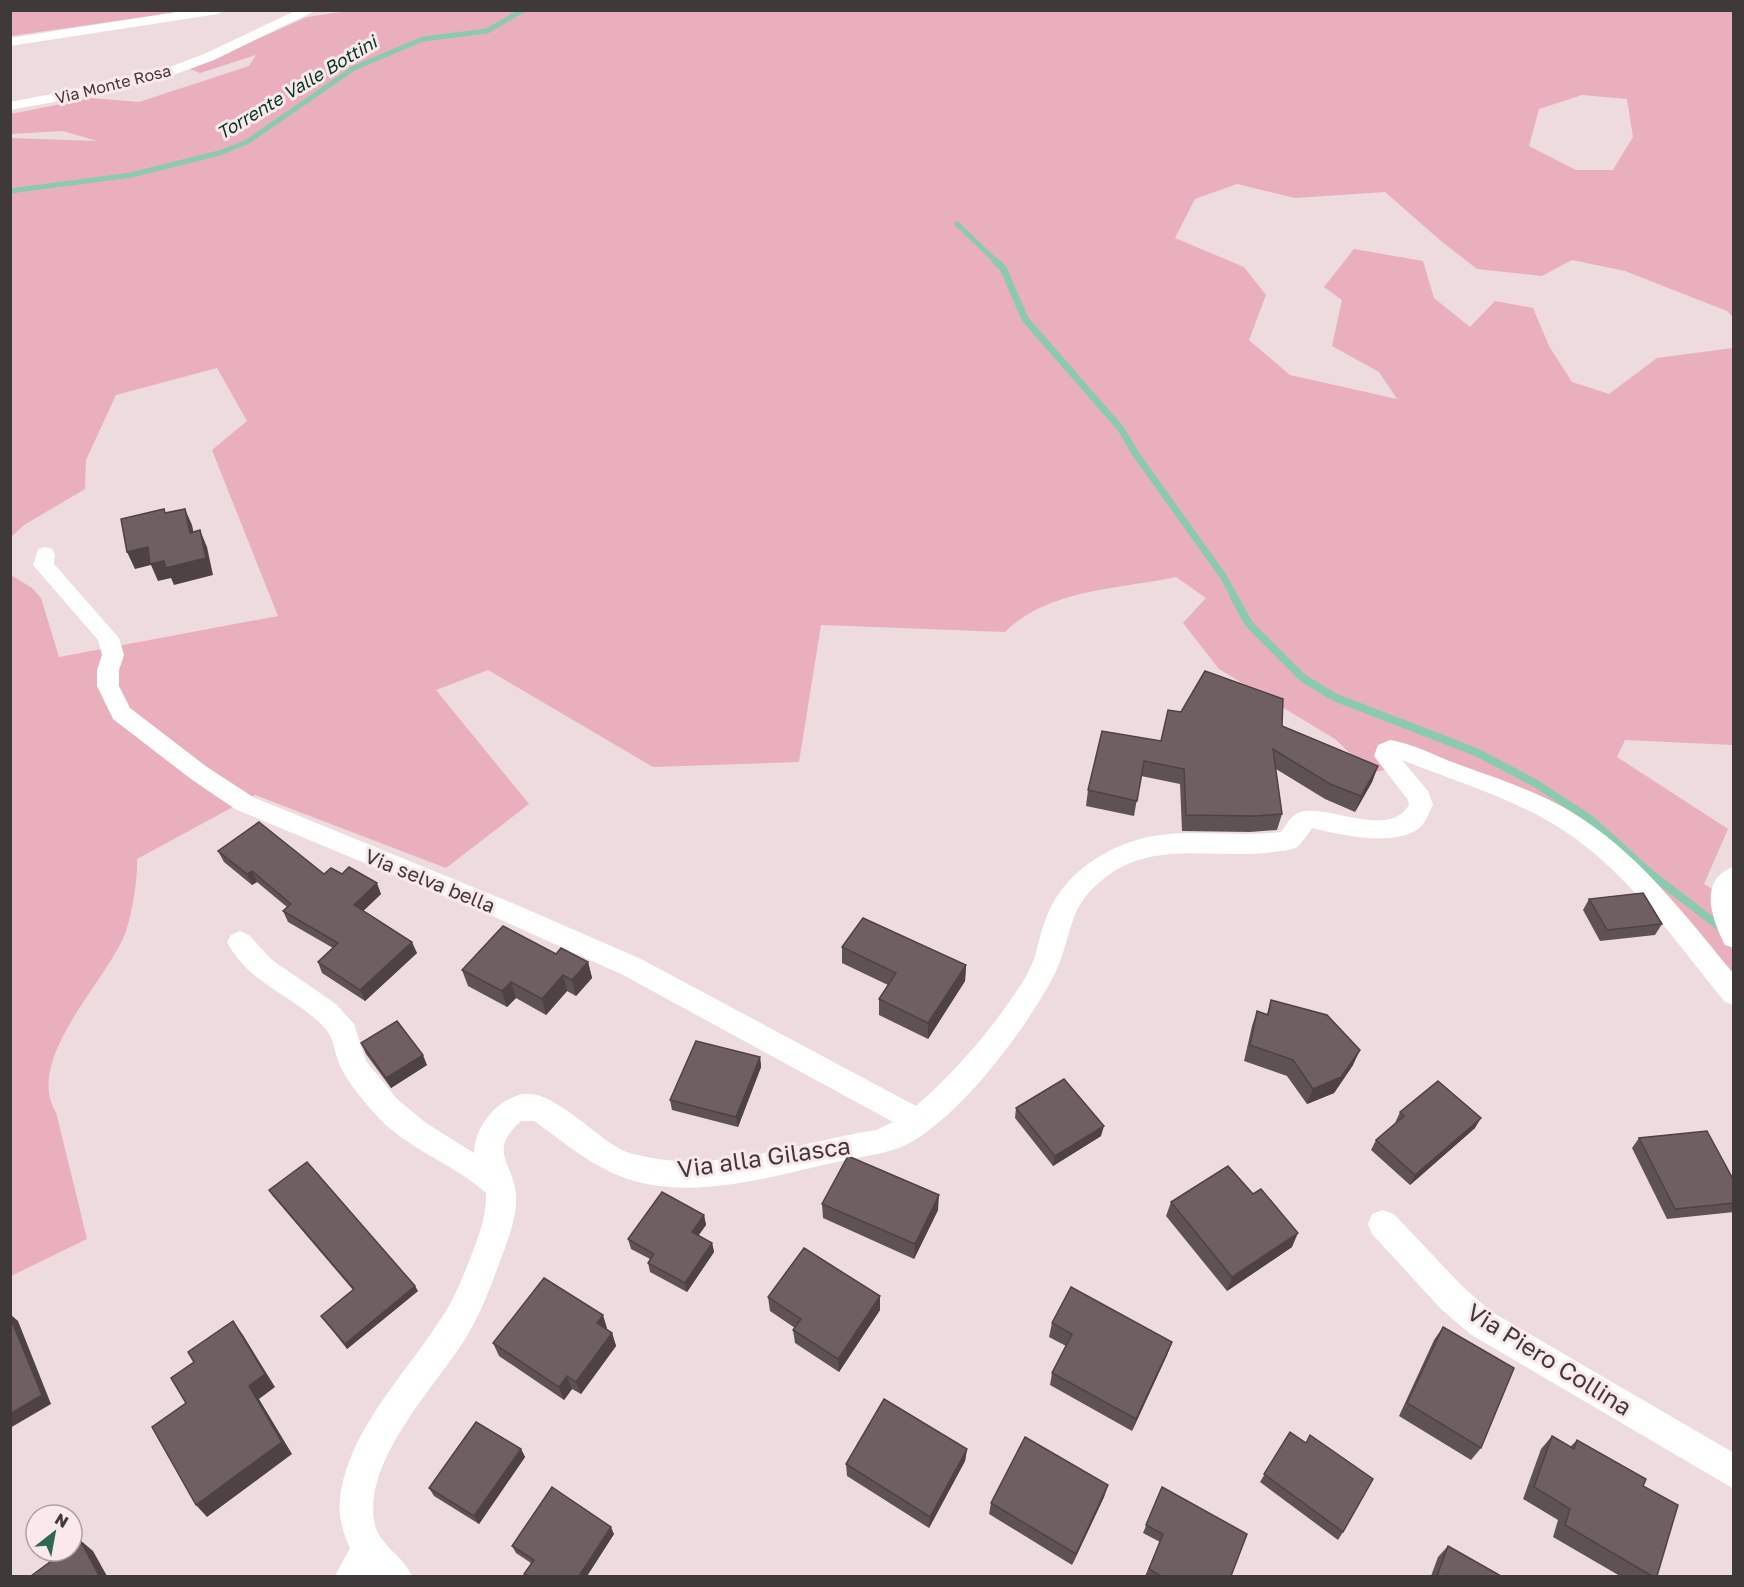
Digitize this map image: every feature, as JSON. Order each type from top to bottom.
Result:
[{"type":"street","points":[[10,42],[218,10]]},
{"type":"street","name":"Via Monte Rosa","points":[[10,106],[136,82],[202,59],[279,21],[311,10]]},
{"type":"street","name":"Via selva bella","points":[[45,554],[43,565],[70,592],[108,638],[112,655],[108,670],[108,686],[122,713],[236,798],[289,823],[508,912],[632,968],[884,1101],[917,1122]]},
{"type":"street","name":"Via alla Gilasca","points":[[394,1576],[361,1563],[358,1491],[370,1453],[454,1328],[470,1297],[494,1238],[501,1198],[488,1150],[495,1132],[507,1116],[520,1107],[531,1107],[544,1112],[626,1165],[686,1174],[780,1161],[893,1138],[917,1122],[980,1061],[1016,1014],[1046,964],[1059,916],[1075,892],[1098,869],[1124,855],[1154,845],[1185,842],[1246,846],[1272,844],[1288,840],[1304,821],[1312,819],[1348,828],[1373,830],[1396,828],[1412,822],[1421,804],[1419,797],[1386,756],[1386,751],[1390,748],[1398,748],[1420,760],[1547,809],[1577,828],[1619,861],[1734,994]]},
{"type":"street","points":[[1734,877],[1724,884],[1724,913],[1734,938]]},
{"type":"street","points":[[240,942],[263,970],[326,1011],[339,1023],[348,1035],[352,1062],[376,1096],[396,1116],[497,1183]]},
{"type":"street","name":"Via Piero Collina","points":[[1383,1224],[1452,1298],[1482,1323],[1734,1472]]},
{"type":"shaded area","points":[[355,10],[1733,11],[1733,317],[1727,311],[1625,271],[1572,260],[1542,276],[1477,269],[1385,192],[1295,198],[1237,184],[1195,199],[1175,238],[1244,267],[1266,295],[1249,340],[1290,375],[1397,399],[1379,372],[1332,346],[1342,300],[1324,287],[1354,249],[1423,261],[1434,298],[1470,327],[1495,301],[1533,308],[1549,346],[1572,382],[1609,394],[1657,358],[1733,348],[1733,745],[1625,740],[1617,757],[1728,829],[1704,884],[1733,901],[1733,984],[1618,856],[1405,747],[1389,769],[1371,773],[1335,739],[1219,669],[1183,623],[1206,598],[1176,577],[1108,588],[1063,599],[1022,618],[1005,632],[821,625],[799,762],[653,767],[488,670],[436,690],[529,804],[446,868],[255,795],[137,859],[134,895],[126,931],[116,951],[72,1020],[50,1068],[49,1091],[87,1239],[11,1276],[11,575],[32,588],[41,598],[59,657],[278,616],[212,450],[247,421],[217,368],[116,395],[86,460],[85,489],[24,525],[11,537],[11,138],[97,141],[63,131],[11,134],[11,114],[91,98],[139,102],[249,66],[256,55],[200,73],[190,69],[307,17]],"holes":[[[1582,95],[1627,99],[1633,137],[1613,170],[1576,170],[1529,146],[1539,109]]]},
{"type":"shaded area","points":[[10,11],[186,11],[11,36]]},
{"type":"building","points":[[164,509],[165,513],[185,509],[190,533],[200,530],[206,558],[166,568],[164,561],[150,564],[148,547],[127,552],[121,519]]},
{"type":"building","points":[[1205,671],[1283,699],[1282,726],[1378,766],[1361,796],[1330,784],[1273,749],[1282,814],[1186,815],[1184,769],[1144,761],[1137,801],[1088,790],[1102,731],[1161,741],[1168,710],[1181,712]]},
{"type":"building","points":[[259,822],[324,874],[331,868],[342,874],[349,867],[377,883],[354,905],[412,942],[360,990],[318,962],[338,943],[283,911],[291,904],[252,871],[247,874],[218,851]]},
{"type":"building","points":[[1643,893],[1662,924],[1607,930],[1589,899]]},
{"type":"building","points":[[863,918],[966,965],[928,1023],[879,999],[896,973],[842,947]]},
{"type":"building","points":[[503,926],[556,954],[561,948],[588,962],[572,980],[563,975],[542,999],[511,982],[502,991],[462,970]]},
{"type":"building","points":[[1271,1000],[1327,1015],[1360,1050],[1341,1077],[1313,1089],[1293,1060],[1250,1045],[1257,1011],[1268,1015]]},
{"type":"building","points":[[397,1021],[423,1055],[386,1078],[361,1043]]},
{"type":"building","points":[[696,1041],[760,1057],[736,1117],[670,1100]]},
{"type":"building","points":[[1064,1079],[1104,1126],[1055,1156],[1016,1108]]},
{"type":"building","points":[[1438,1081],[1481,1118],[1415,1175],[1376,1140],[1404,1116],[1400,1112]]},
{"type":"building","points":[[1707,1131],[1734,1181],[1734,1203],[1675,1209],[1639,1138]]},
{"type":"building","points":[[848,1156],[939,1195],[915,1244],[822,1204]]},
{"type":"building","points":[[307,1162],[415,1286],[345,1344],[321,1316],[354,1289],[269,1190]]},
{"type":"building","points":[[1228,1166],[1253,1194],[1261,1189],[1298,1233],[1232,1277],[1171,1202]]},
{"type":"building","points":[[662,1192],[704,1215],[692,1232],[712,1243],[685,1283],[648,1263],[654,1254],[628,1239]]},
{"type":"building","points":[[804,1248],[880,1296],[838,1359],[793,1330],[801,1319],[768,1297]]},
{"type":"building","points":[[544,1278],[603,1315],[597,1323],[612,1333],[576,1382],[567,1376],[559,1387],[493,1343]]},
{"type":"building","points":[[1071,1287],[1172,1342],[1136,1419],[1052,1373],[1072,1334],[1052,1323]]},
{"type":"building","points":[[10,1317],[42,1395],[10,1414]]},
{"type":"building","points":[[233,1321],[265,1374],[249,1386],[282,1442],[196,1505],[152,1427],[186,1403],[171,1378],[194,1362],[188,1352]]},
{"type":"building","points":[[1443,1327],[1514,1368],[1481,1448],[1407,1403]]},
{"type":"building","points":[[884,1399],[967,1449],[930,1517],[846,1464]]},
{"type":"building","points":[[476,1422],[521,1449],[474,1516],[429,1488]]},
{"type":"building","points":[[1290,1432],[1306,1443],[1310,1435],[1373,1479],[1343,1532],[1264,1474]]},
{"type":"building","points":[[1552,1436],[1574,1449],[1577,1440],[1646,1479],[1643,1486],[1678,1505],[1657,1576],[1652,1576],[1565,1525],[1570,1509],[1534,1487]]},
{"type":"building","points":[[1025,1437],[1108,1485],[1076,1554],[991,1503]]},
{"type":"building","points":[[552,1487],[611,1527],[579,1576],[528,1576],[524,1574],[534,1560],[512,1546]]},
{"type":"building","points":[[1162,1487],[1247,1534],[1231,1576],[1161,1576],[1149,1569],[1163,1534],[1146,1525]]},
{"type":"building","points":[[1448,1546],[1501,1576],[1437,1576]]},
{"type":"building","points":[[84,1548],[99,1576],[31,1576],[49,1563],[84,1563]]},
{"type":"waterway","name":"Torrente Valle Bottini","points":[[10,191],[131,175],[219,153],[247,142],[354,68],[423,39],[487,31],[523,10]]},
{"type":"waterway","points":[[957,224],[997,262]]},
{"type":"waterway","points":[[995,261],[1003,268],[1025,319],[1121,429],[1135,453],[1223,576],[1235,598]]},
{"type":"waterway","points":[[1234,597],[1249,624],[1303,678],[1334,697],[1476,752],[1535,783],[1590,819],[1651,874],[1724,930]]}]
